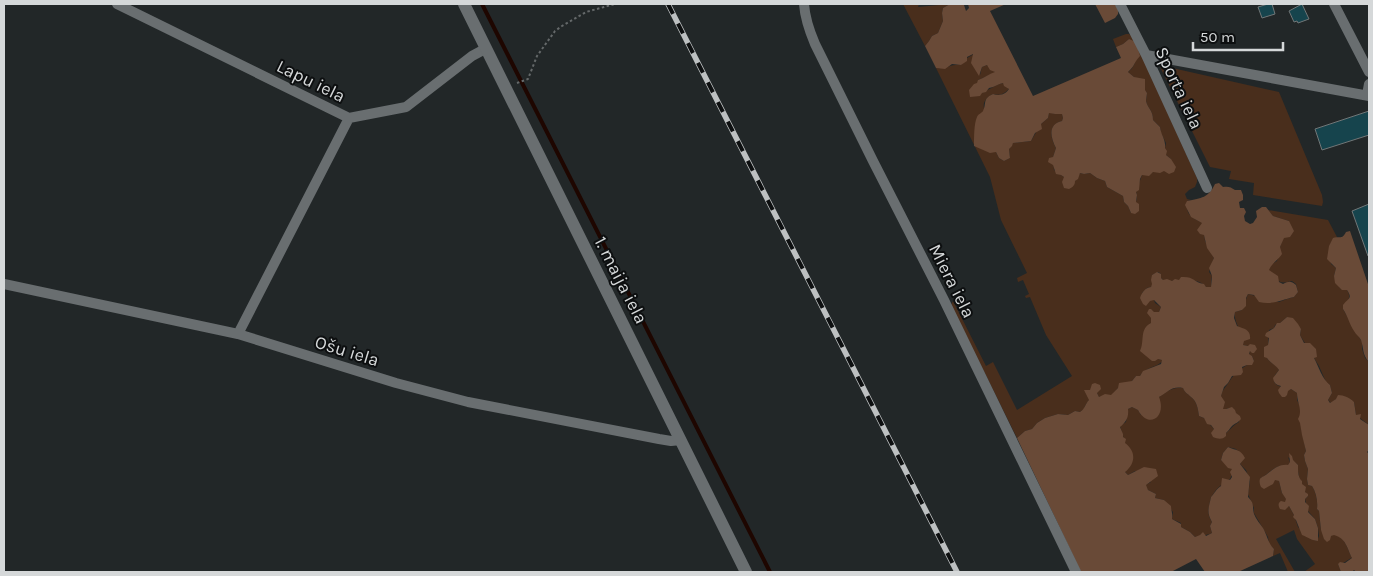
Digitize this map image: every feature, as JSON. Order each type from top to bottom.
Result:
[{"type":"street","name":"Lapu iela","points":[[117,4],[349,118],[406,107],[485,48]]},
{"type":"street","name":"1. maija iela","points":[[464,4],[746,572]]},
{"type":"street","name":"Miera iela","points":[[804,4],[807,23],[815,44],[957,326],[1076,572]]},
{"type":"street","name":"Sporta iela","points":[[1120,4],[1146,55],[1207,188]]},
{"type":"street","points":[[1334,4],[1369,72]]},
{"type":"street","points":[[1146,55],[1368,96],[1369,84]]},
{"type":"street","points":[[238,334],[349,118]]},
{"type":"street","name":"Ošu iela","points":[[4,284],[238,334],[396,383],[468,402],[659,439],[681,440]]},
{"type":"path","points":[[516,84],[528,79],[537,56],[555,32],[562,26],[586,12],[615,4]]},
{"type":"shaded area","points":[[903,4],[919,4],[918,7],[950,4],[943,8],[943,21],[938,33],[932,36],[925,46]]},
{"type":"shaded area","points":[[950,4],[964,5],[966,11],[969,8],[968,4],[1006,4],[990,11],[1033,96],[1121,58],[1116,47],[1129,39],[1136,42],[1140,56],[1128,72],[1134,77],[1145,79],[1147,104],[1153,120],[1160,127],[1167,151],[1166,155],[1176,167],[1174,172],[1169,174],[1164,171],[1160,173],[1153,172],[1149,176],[1142,175],[1139,190],[1136,192],[1136,202],[1139,204],[1139,211],[1135,214],[1131,213],[1124,202],[1123,196],[1107,187],[1105,181],[1090,173],[1080,173],[1073,187],[1069,189],[1064,188],[1062,182],[1064,177],[1056,174],[1053,165],[1048,162],[1049,158],[1053,157],[1056,148],[1052,140],[1052,128],[1062,121],[1062,114],[1049,113],[1048,118],[1041,124],[1042,129],[1035,133],[1031,141],[1013,143],[1009,149],[1010,158],[1004,161],[999,158],[996,152],[990,153],[974,146],[976,120],[983,111],[986,99],[993,94],[1004,94],[1009,89],[1003,83],[989,88],[980,96],[970,97],[969,90],[978,80],[995,72],[990,70],[987,65],[982,67],[979,76],[971,63],[973,54],[967,57],[967,61],[961,65],[952,64],[945,69],[936,68],[925,46],[932,36],[938,33],[943,21],[943,8]]},
{"type":"shaded area","points":[[1095,4],[1115,4],[1118,14],[1115,18],[1105,23]]},
{"type":"shaded area","points":[[1126,34],[1134,38],[1197,178],[1195,187],[1185,194],[1187,199],[1191,200],[1187,201],[1187,210],[1192,217],[1203,223],[1205,241],[1214,258],[1209,272],[1212,276],[1211,287],[1206,287],[1198,281],[1163,280],[1158,272],[1152,275],[1153,284],[1142,293],[1161,307],[1159,312],[1154,312],[1152,315],[1150,326],[1143,339],[1143,347],[1158,359],[1163,360],[1161,363],[1145,370],[1140,376],[1136,376],[1132,381],[1118,388],[1112,395],[1099,397],[1097,393],[1080,412],[1075,411],[1068,415],[1058,414],[1045,418],[1017,438],[951,305],[953,301],[986,366],[993,362],[1017,410],[1072,376],[1046,335],[1030,297],[1026,298],[1025,296],[1029,294],[1023,280],[1018,282],[1017,278],[1027,273],[1001,220],[990,177],[936,68],[961,65],[974,54],[980,75],[982,67],[987,65],[996,73],[978,80],[982,93],[1003,83],[1009,89],[1002,94],[993,94],[984,103],[986,120],[996,152],[999,158],[1004,161],[1010,158],[1009,149],[1013,143],[1031,141],[1041,124],[1048,118],[1049,112],[1055,114],[1062,113],[1062,121],[1052,128],[1052,140],[1056,148],[1053,157],[1054,170],[1064,177],[1075,181],[1080,173],[1090,173],[1105,181],[1107,187],[1123,196],[1124,202],[1131,213],[1137,200],[1136,192],[1142,175],[1153,172],[1171,159],[1166,155],[1166,143],[1160,127],[1153,120],[1147,104],[1147,93],[1128,72],[1135,61],[1129,39],[1116,47],[1113,39]]},
{"type":"shaded area","points":[[1159,65],[1279,92],[1322,195],[1322,206],[1253,195],[1254,183],[1229,179],[1231,171],[1210,167]]},
{"type":"shaded area","points":[[1219,183],[1223,187],[1241,190],[1243,200],[1239,202],[1240,208],[1244,208],[1246,212],[1244,216],[1245,221],[1250,224],[1257,217],[1256,211],[1262,207],[1266,207],[1273,216],[1289,221],[1294,231],[1290,237],[1284,238],[1280,247],[1282,254],[1269,270],[1278,276],[1279,282],[1283,284],[1290,282],[1296,285],[1298,292],[1294,297],[1269,303],[1259,302],[1254,295],[1248,294],[1246,306],[1242,310],[1235,312],[1234,318],[1237,326],[1247,330],[1250,334],[1250,339],[1244,341],[1243,345],[1255,345],[1257,349],[1254,353],[1250,351],[1249,354],[1254,361],[1252,365],[1242,367],[1243,372],[1241,375],[1232,376],[1224,387],[1221,396],[1225,402],[1223,409],[1232,407],[1241,419],[1231,427],[1226,436],[1220,439],[1213,437],[1211,433],[1214,429],[1211,425],[1207,424],[1204,418],[1199,416],[1195,401],[1183,388],[1173,389],[1159,397],[1161,404],[1159,415],[1151,420],[1142,416],[1138,410],[1132,407],[1128,409],[1127,419],[1120,427],[1123,437],[1126,439],[1125,443],[1133,453],[1133,461],[1125,472],[1128,475],[1144,467],[1156,469],[1158,476],[1146,485],[1148,490],[1156,494],[1155,498],[1164,500],[1171,506],[1172,519],[1181,524],[1181,527],[1195,537],[1203,532],[1206,536],[1212,533],[1210,526],[1212,522],[1209,512],[1211,497],[1221,486],[1222,478],[1230,480],[1232,477],[1230,472],[1232,469],[1228,468],[1221,460],[1223,453],[1228,447],[1240,452],[1245,458],[1240,464],[1250,477],[1248,497],[1252,503],[1255,516],[1274,549],[1273,556],[1238,572],[1205,572],[1196,559],[1171,572],[1081,572],[1017,438],[1045,418],[1058,414],[1068,415],[1075,411],[1080,412],[1089,400],[1084,390],[1090,390],[1092,384],[1100,385],[1101,389],[1097,393],[1099,397],[1105,394],[1111,395],[1118,388],[1119,383],[1132,381],[1136,376],[1140,376],[1143,371],[1161,364],[1162,360],[1152,361],[1140,351],[1145,328],[1151,323],[1151,318],[1147,313],[1149,309],[1159,312],[1161,307],[1154,300],[1150,301],[1146,306],[1140,298],[1147,288],[1151,287],[1152,275],[1157,272],[1161,274],[1163,280],[1172,281],[1175,279],[1179,280],[1181,277],[1189,277],[1204,284],[1206,287],[1211,287],[1212,276],[1209,268],[1214,258],[1207,248],[1204,235],[1200,234],[1197,230],[1202,223],[1191,217],[1185,205],[1187,201],[1207,195],[1215,184]]},
{"type":"shaded area","points":[[1268,210],[1328,220],[1337,237],[1330,245],[1331,264],[1336,268],[1334,276],[1340,288],[1347,290],[1349,295],[1343,309],[1362,342],[1365,358],[1369,362],[1369,425],[1356,415],[1354,402],[1336,399],[1331,403],[1328,400],[1332,393],[1330,385],[1326,382],[1319,366],[1300,335],[1301,329],[1287,317],[1269,330],[1267,358],[1279,370],[1275,375],[1274,382],[1297,393],[1297,400],[1301,408],[1301,427],[1306,451],[1304,455],[1308,469],[1307,479],[1308,485],[1312,486],[1316,494],[1321,530],[1331,536],[1334,534],[1341,538],[1352,558],[1338,564],[1341,572],[1304,572],[1315,564],[1297,539],[1294,530],[1276,539],[1295,572],[1288,572],[1280,553],[1273,556],[1274,549],[1269,544],[1268,537],[1254,513],[1254,508],[1248,494],[1250,481],[1246,470],[1240,464],[1243,460],[1236,449],[1228,447],[1223,453],[1221,460],[1232,469],[1231,476],[1211,497],[1209,513],[1212,522],[1210,526],[1212,533],[1206,535],[1195,537],[1181,527],[1181,523],[1172,519],[1173,512],[1164,500],[1155,498],[1156,494],[1148,490],[1145,485],[1151,482],[1135,471],[1128,475],[1125,472],[1125,443],[1120,426],[1126,422],[1128,409],[1132,407],[1138,410],[1141,415],[1160,396],[1171,389],[1183,388],[1195,401],[1199,416],[1204,418],[1214,429],[1226,433],[1239,422],[1236,413],[1229,408],[1223,409],[1222,394],[1231,378],[1254,361],[1252,356],[1249,355],[1248,346],[1243,345],[1235,312],[1242,310],[1248,294],[1279,302],[1294,297],[1298,292],[1296,284],[1292,281],[1281,282],[1268,270],[1277,261],[1289,221],[1273,216]],"holes":[[[1288,457],[1298,465],[1300,481],[1308,496],[1305,499],[1308,511],[1315,519],[1318,528],[1319,536],[1317,541],[1298,527],[1294,515],[1289,506],[1287,507],[1286,498],[1282,493],[1279,481],[1261,478],[1277,467],[1288,466],[1290,462]]]},
{"type":"shaded area","points":[[1350,231],[1369,287],[1369,362],[1364,354],[1361,340],[1352,328],[1343,309],[1343,305],[1350,297],[1349,293],[1347,290],[1342,290],[1335,283],[1336,268],[1327,259],[1329,246],[1333,238],[1342,237],[1346,232]]},
{"type":"shaded area","points":[[1287,317],[1293,318],[1298,324],[1304,343],[1310,343],[1316,349],[1317,357],[1314,358],[1330,385],[1332,393],[1328,400],[1330,403],[1338,395],[1349,398],[1354,402],[1356,415],[1361,414],[1360,419],[1369,425],[1369,450],[1367,452],[1369,454],[1369,572],[1356,572],[1354,570],[1352,572],[1341,572],[1338,564],[1340,562],[1345,563],[1352,558],[1346,544],[1341,538],[1334,535],[1327,542],[1324,539],[1317,509],[1316,494],[1312,486],[1308,485],[1308,469],[1304,455],[1306,451],[1298,419],[1300,409],[1297,393],[1291,389],[1285,397],[1282,397],[1278,390],[1281,386],[1276,384],[1273,378],[1279,370],[1264,357],[1264,347],[1268,345],[1269,338],[1265,336],[1266,333]]},
{"type":"shaded area","points":[[1289,453],[1298,465],[1299,476],[1302,484],[1306,487],[1305,492],[1308,496],[1305,502],[1309,506],[1308,512],[1315,519],[1318,528],[1318,541],[1302,535],[1289,506],[1285,510],[1280,509],[1279,503],[1281,501],[1285,502],[1286,499],[1282,493],[1279,481],[1275,480],[1273,484],[1264,489],[1260,485],[1261,478],[1277,467],[1288,465],[1290,462]]},
{"type":"building","points":[[1272,4],[1275,14],[1262,18],[1258,7]]},
{"type":"building","points":[[1302,4],[1309,19],[1298,23],[1297,21],[1294,22],[1289,11]]},
{"type":"building","points":[[1369,111],[1369,135],[1322,150],[1315,129]]},
{"type":"building","points":[[1369,204],[1369,256],[1368,256],[1352,211]]},
{"type":"waterway","points":[[482,4],[770,572]]},
{"type":"railway","points":[[668,4],[957,572]]}]
